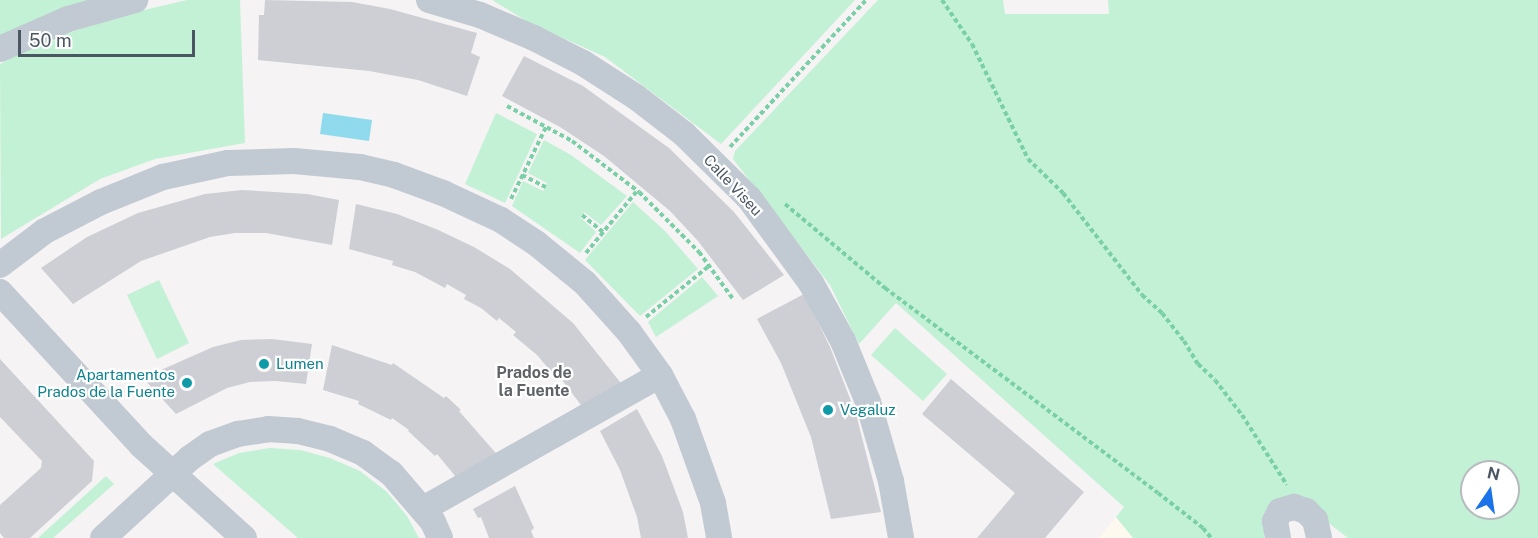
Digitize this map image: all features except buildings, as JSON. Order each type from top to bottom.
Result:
[{"type":"street","points":[[0,50],[68,20],[135,0]]},
{"type":"street","name":"Calle Viseu","points":[[429,0],[480,15],[534,38],[583,63],[636,97],[684,134],[749,198],[804,274],[843,341],[868,402],[891,481],[901,538]]},
{"type":"street","points":[[0,266],[21,248],[70,217],[132,188],[163,177],[228,163],[261,160],[360,167],[394,175],[443,193],[501,220],[536,243],[585,283],[612,312],[660,375],[698,457],[713,503],[719,538]]},
{"type":"street","points":[[0,292],[141,445],[244,538]]},
{"type":"street","points":[[423,509],[660,375]]},
{"type":"street","points":[[103,538],[210,444],[238,434],[268,429],[298,431],[330,439],[363,453],[391,473],[433,522],[440,538]]},
{"type":"street","points":[[1278,538],[1275,521],[1280,511],[1294,507],[1306,511],[1315,520],[1319,538]]},
{"type":"path","points":[[715,164],[866,0]]},
{"type":"path","points":[[942,0],[972,44],[1028,159],[1063,193],[1142,295],[1162,314],[1184,341],[1198,364],[1215,380],[1242,415],[1294,495],[1294,507]]},
{"type":"path","points":[[507,106],[604,163],[636,190],[670,220],[709,266],[733,299]]},
{"type":"path","points":[[506,209],[546,127]]},
{"type":"path","points":[[522,175],[546,187]]},
{"type":"path","points":[[579,260],[636,190]]},
{"type":"path","points":[[778,200],[885,288],[1158,493],[1203,528],[1211,538]]},
{"type":"path","points":[[582,214],[603,232]]},
{"type":"path","points":[[639,322],[709,266]]},
{"type":"shaded area","points":[[1116,517],[1133,538],[1099,538]]},
{"type":"green space","points":[[0,0],[89,0],[0,37]]},
{"type":"green space","points":[[187,0],[240,0],[245,143],[155,159],[100,179],[1,239],[0,64],[42,42],[118,16]]},
{"type":"green space","points":[[492,0],[855,0],[721,144],[605,57],[528,22]]},
{"type":"green space","points":[[878,0],[1003,0],[1005,14],[1109,14],[1108,0],[1538,0],[1538,538],[1348,538],[1326,521],[1270,504],[1264,514],[1264,538],[1133,538],[1116,517],[1124,507],[896,303],[859,344],[830,285],[733,159],[735,151]]},
{"type":"green space","points":[[496,113],[537,134],[505,203],[465,184]]},
{"type":"green space","points":[[544,140],[571,155],[627,196],[601,225],[584,212],[580,217],[596,232],[580,253],[512,206],[523,181],[543,191],[546,187],[547,183],[528,173]]},
{"type":"green space","points":[[633,202],[665,231],[698,269],[640,316],[585,260]]},
{"type":"green space","points":[[702,277],[718,296],[656,337],[648,322]]},
{"type":"green space","points":[[159,280],[189,343],[157,359],[127,295]]},
{"type":"green space","points":[[895,328],[947,374],[923,401],[871,355]]},
{"type":"green space","points":[[270,448],[300,450],[330,458],[360,471],[387,492],[407,516],[419,538],[298,538],[213,464],[239,453]]},
{"type":"green space","points":[[106,476],[114,484],[53,538],[38,538]]},
{"type":"water","points":[[323,113],[372,120],[369,141],[320,134]]},
{"type":"place","name":"Lumen","points":[[264,364]]},
{"type":"place","name":"Apartamentos Prados de la Fuente","points":[[187,383]]},
{"type":"place","name":"Vegaluz","points":[[828,410]]},
{"type":"district","name":"Prados de la Fuente","points":[[534,382]]}]
